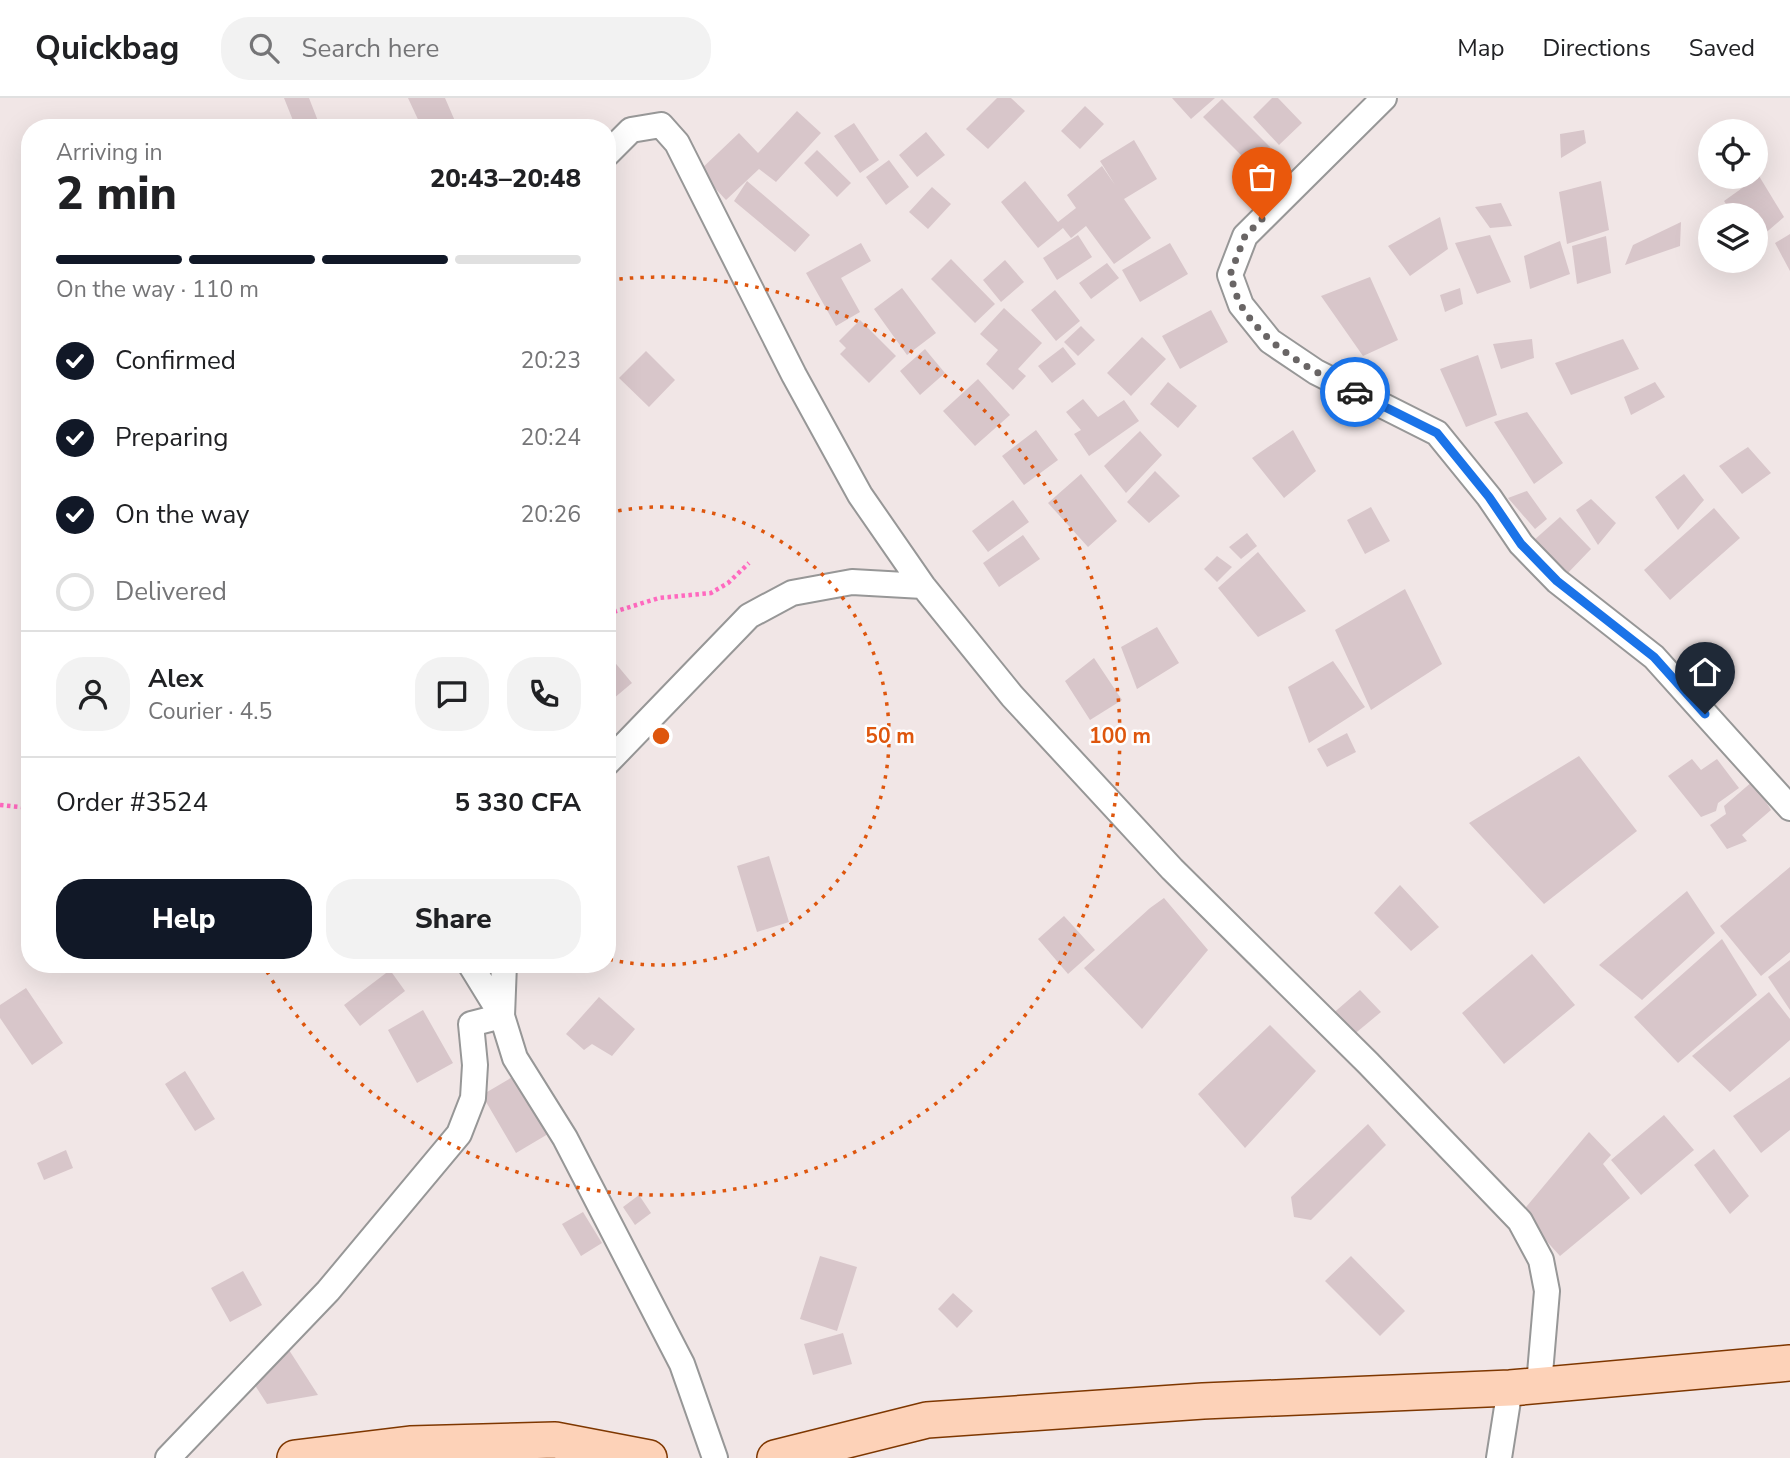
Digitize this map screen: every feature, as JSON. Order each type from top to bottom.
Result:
[{"type":"main road","points":[[775,1458],[928,1420],[1203,1401],[1524,1386],[1790,1363]]},
{"type":"main road","points":[[295,1458],[410,1444],[555,1440],[649,1458]]},
{"type":"street","points":[[1384,98],[1245,236],[1230,275],[1241,305],[1270,341],[1316,372],[1437,433],[1489,497],[1521,544],[1557,581],[1654,657],[1790,808]]},
{"type":"street","points":[[616,145],[631,130],[661,125],[677,143],[794,375],[860,495],[923,586],[1012,696],[1172,869],[1368,1063],[1520,1221],[1541,1260],[1548,1292],[1524,1386],[1499,1458]]},
{"type":"street","points":[[616,754],[749,616],[792,593],[852,582],[923,586]]},
{"type":"street","points":[[476,973],[502,1016],[515,1058],[565,1138],[682,1364],[715,1458]]},
{"type":"street","points":[[502,1016],[504,973]]},
{"type":"street","points":[[168,1458],[328,1291],[459,1134],[473,1098],[475,1065],[471,1024],[502,1016]]},
{"type":"path","points":[[616,611],[659,598],[711,593],[729,583],[749,563]]},
{"type":"path","points":[[0,805],[21,807]]},
{"type":"building","points":[[284,98],[309,98],[317,119],[292,119]]},
{"type":"building","points":[[408,98],[445,98],[454,119],[418,119]]},
{"type":"building","points":[[997,98],[1011,98],[1025,111],[988,149],[966,129]]},
{"type":"building","points":[[1172,98],[1215,98],[1191,119]]},
{"type":"building","points":[[1272,98],[1278,98],[1302,123],[1279,145],[1253,117]]},
{"type":"building","points":[[1222,99],[1271,148],[1253,167],[1203,117]]},
{"type":"building","points":[[1085,106],[1104,124],[1080,149],[1061,131]]},
{"type":"building","points":[[797,111],[821,133],[776,182],[759,169],[726,200],[699,171],[739,133],[758,153]]},
{"type":"building","points":[[854,123],[879,160],[860,173],[834,136]]},
{"type":"building","points":[[1584,130],[1586,143],[1561,158],[1560,134]]},
{"type":"building","points":[[926,132],[945,155],[917,177],[899,155]]},
{"type":"building","points":[[1134,140],[1157,179],[1124,199],[1151,238],[1114,264],[1086,226],[1071,238],[1063,228],[1038,248],[1001,202],[1025,181],[1058,222],[1076,208],[1067,195],[1102,166],[1115,185],[1100,161]]},
{"type":"building","points":[[817,150],[851,183],[837,197],[804,163]]},
{"type":"building","points":[[889,160],[909,187],[886,205],[866,177]]},
{"type":"building","points":[[747,181],[810,235],[795,252],[734,201]]},
{"type":"building","points":[[1601,181],[1609,230],[1567,244],[1559,192]]},
{"type":"building","points":[[932,187],[951,204],[928,229],[909,212]]},
{"type":"building","points":[[1741,189],[1767,189],[1784,217],[1768,231],[1768,203],[1724,201]]},
{"type":"building","points":[[1501,203],[1512,226],[1490,228],[1475,207]]},
{"type":"building","points":[[1440,217],[1448,249],[1410,276],[1388,246]]},
{"type":"building","points":[[1681,222],[1680,246],[1625,265],[1633,245]]},
{"type":"building","points":[[1790,234],[1790,271],[1775,243]]},
{"type":"building","points":[[1078,235],[1092,257],[1057,280],[1043,258]]},
{"type":"building","points":[[1490,235],[1511,282],[1477,294],[1455,243]]},
{"type":"building","points":[[1606,236],[1611,273],[1577,284],[1572,246]]},
{"type":"building","points":[[1560,241],[1570,274],[1530,289],[1524,256]]},
{"type":"building","points":[[861,243],[871,261],[841,278],[860,312],[836,326],[806,273]]},
{"type":"building","points":[[1170,243],[1188,274],[1140,302],[1122,270]]},
{"type":"building","points":[[951,259],[995,304],[975,323],[931,279]]},
{"type":"building","points":[[1005,260],[1024,282],[1001,302],[983,280]]},
{"type":"building","points":[[1107,263],[1119,278],[1091,299],[1079,283]]},
{"type":"building","points":[[1370,277],[1398,340],[1363,356],[1321,296]]},
{"type":"building","points":[[902,288],[936,333],[907,355],[874,309]]},
{"type":"building","points":[[1460,288],[1463,304],[1445,312],[1440,295]]},
{"type":"building","points":[[1055,290],[1080,321],[1056,341],[1031,310]]},
{"type":"building","points":[[1004,308],[1042,343],[1018,369],[1026,376],[1013,390],[986,364],[998,350],[980,334]]},
{"type":"building","points":[[1211,310],[1228,342],[1180,369],[1162,336]]},
{"type":"building","points":[[860,320],[896,356],[869,383],[840,354],[846,348],[839,341]]},
{"type":"building","points":[[1081,326],[1095,340],[1078,356],[1064,342]]},
{"type":"building","points":[[1142,337],[1166,359],[1131,396],[1107,373]]},
{"type":"building","points":[[1532,339],[1534,358],[1501,369],[1493,344]]},
{"type":"building","points":[[1623,339],[1639,369],[1571,395],[1555,363]]},
{"type":"building","points":[[1063,347],[1076,364],[1052,383],[1038,366]]},
{"type":"building","points":[[925,349],[945,373],[920,395],[900,371]]},
{"type":"building","points":[[646,351],[675,380],[649,407],[619,378]]},
{"type":"building","points":[[1478,355],[1497,415],[1466,427],[1440,369]]},
{"type":"building","points":[[978,379],[1010,415],[975,446],[943,411]]},
{"type":"building","points":[[1168,382],[1197,406],[1178,428],[1150,404]]},
{"type":"building","points":[[1655,382],[1665,397],[1631,415],[1624,397]]},
{"type":"building","points":[[1083,399],[1098,417],[1124,400],[1139,421],[1089,456],[1074,434],[1081,430],[1066,412]]},
{"type":"building","points":[[1527,412],[1563,463],[1534,484],[1494,422]]},
{"type":"building","points":[[1036,430],[1058,460],[1024,485],[1002,456]]},
{"type":"building","points":[[1293,430],[1316,471],[1284,498],[1252,458]]},
{"type":"building","points":[[1140,431],[1162,455],[1126,493],[1104,466]]},
{"type":"building","points":[[1748,447],[1771,473],[1742,494],[1719,466]]},
{"type":"building","points":[[1155,471],[1180,496],[1149,523],[1127,502]]},
{"type":"building","points":[[1081,474],[1117,521],[1088,547],[1048,503]]},
{"type":"building","points":[[1684,474],[1704,500],[1678,530],[1655,497]]},
{"type":"building","points":[[1527,491],[1547,519],[1535,529],[1508,498]]},
{"type":"building","points":[[1591,499],[1616,523],[1598,545],[1576,510]]},
{"type":"building","points":[[1013,500],[1029,522],[988,552],[972,531]]},
{"type":"building","points":[[1371,507],[1390,541],[1365,554],[1347,520]]},
{"type":"building","points":[[1714,508],[1740,538],[1670,600],[1644,570]]},
{"type":"building","points":[[1560,517],[1591,549],[1565,576],[1533,541]]},
{"type":"building","points":[[1247,533],[1257,546],[1241,559],[1229,547]]},
{"type":"building","points":[[1023,535],[1040,559],[999,587],[983,563]]},
{"type":"building","points":[[1258,552],[1306,611],[1258,637],[1218,588]]},
{"type":"building","points":[[1217,556],[1232,567],[1217,582],[1204,569]]},
{"type":"building","points":[[1405,589],[1442,664],[1371,710],[1335,630]]},
{"type":"building","points":[[1157,627],[1179,663],[1137,689],[1121,647]]},
{"type":"building","points":[[1094,658],[1122,700],[1090,720],[1065,681]]},
{"type":"building","points":[[1333,661],[1365,707],[1309,743],[1288,687]]},
{"type":"building","points":[[616,664],[632,683],[616,696]]},
{"type":"building","points":[[1347,733],[1356,752],[1327,767],[1317,749]]},
{"type":"building","points":[[1579,756],[1637,831],[1544,904],[1469,823]]},
{"type":"building","points":[[1692,759],[1701,770],[1717,759],[1739,788],[1718,803],[1716,811],[1701,817],[1668,776]]},
{"type":"building","points":[[1753,781],[1771,810],[1742,835],[1747,841],[1727,849],[1710,825],[1726,814],[1724,806]]},
{"type":"building","points":[[769,856],[789,922],[757,932],[737,866]]},
{"type":"building","points":[[1790,867],[1790,952],[1761,976],[1720,926]]},
{"type":"building","points":[[1400,885],[1439,927],[1411,951],[1374,913]]},
{"type":"building","points":[[1687,891],[1715,933],[1642,1000],[1599,965]]},
{"type":"building","points":[[1164,898],[1208,950],[1142,1029],[1084,968]]},
{"type":"building","points":[[1064,916],[1095,950],[1068,974],[1038,939]]},
{"type":"building","points":[[1722,939],[1757,995],[1678,1063],[1634,1017]]},
{"type":"building","points":[[1532,954],[1575,1005],[1504,1064],[1462,1013]]},
{"type":"building","points":[[1790,960],[1790,1010],[1768,977]]},
{"type":"building","points":[[386,973],[392,973],[405,991],[360,1026],[344,1005]]},
{"type":"building","points":[[26,988],[63,1043],[32,1065],[0,1018],[0,1005]]},
{"type":"building","points":[[1360,990],[1381,1012],[1346,1041],[1330,1016]]},
{"type":"building","points":[[1769,992],[1790,1019],[1790,1040],[1730,1092],[1692,1056]]},
{"type":"building","points":[[599,997],[635,1029],[612,1056],[592,1044],[584,1050],[566,1034]]},
{"type":"building","points":[[423,1010],[453,1063],[417,1083],[388,1030]]},
{"type":"building","points":[[1270,1025],[1316,1071],[1245,1148],[1198,1094]]},
{"type":"building","points":[[185,1071],[215,1119],[195,1131],[165,1084]]},
{"type":"building","points":[[514,1076],[548,1134],[516,1153],[482,1095]]},
{"type":"building","points":[[1790,1077],[1790,1130],[1761,1153],[1733,1116]]},
{"type":"building","points":[[1664,1115],[1694,1150],[1641,1195],[1611,1160]]},
{"type":"building","points":[[1368,1124],[1386,1145],[1311,1220],[1294,1217],[1291,1197]]},
{"type":"building","points":[[1589,1132],[1611,1155],[1603,1164],[1630,1198],[1560,1256],[1521,1213]]},
{"type":"building","points":[[1714,1149],[1749,1196],[1730,1214],[1694,1165]]},
{"type":"building","points":[[66,1150],[73,1168],[44,1180],[37,1163]]},
{"type":"building","points":[[639,1195],[651,1213],[635,1225],[623,1207]]},
{"type":"building","points":[[583,1212],[602,1243],[581,1256],[562,1224]]},
{"type":"building","points":[[820,1256],[857,1267],[837,1331],[800,1319]]},
{"type":"building","points":[[1351,1256],[1405,1311],[1380,1336],[1325,1281]]},
{"type":"building","points":[[243,1271],[262,1305],[230,1322],[211,1288]]},
{"type":"building","points":[[953,1293],[973,1311],[957,1328],[938,1309]]},
{"type":"building","points":[[843,1333],[852,1364],[813,1375],[804,1344]]},
{"type":"building","points":[[289,1350],[318,1395],[267,1404],[249,1376]]},
{"type":"way so far","points":[[1262,219],[1245,236],[1230,275],[1241,305],[1270,341],[1316,372],[1355,392]]},
{"type":"route","points":[[1355,392],[1437,433],[1489,497],[1521,544],[1557,581],[1654,657],[1705,714]]}]
